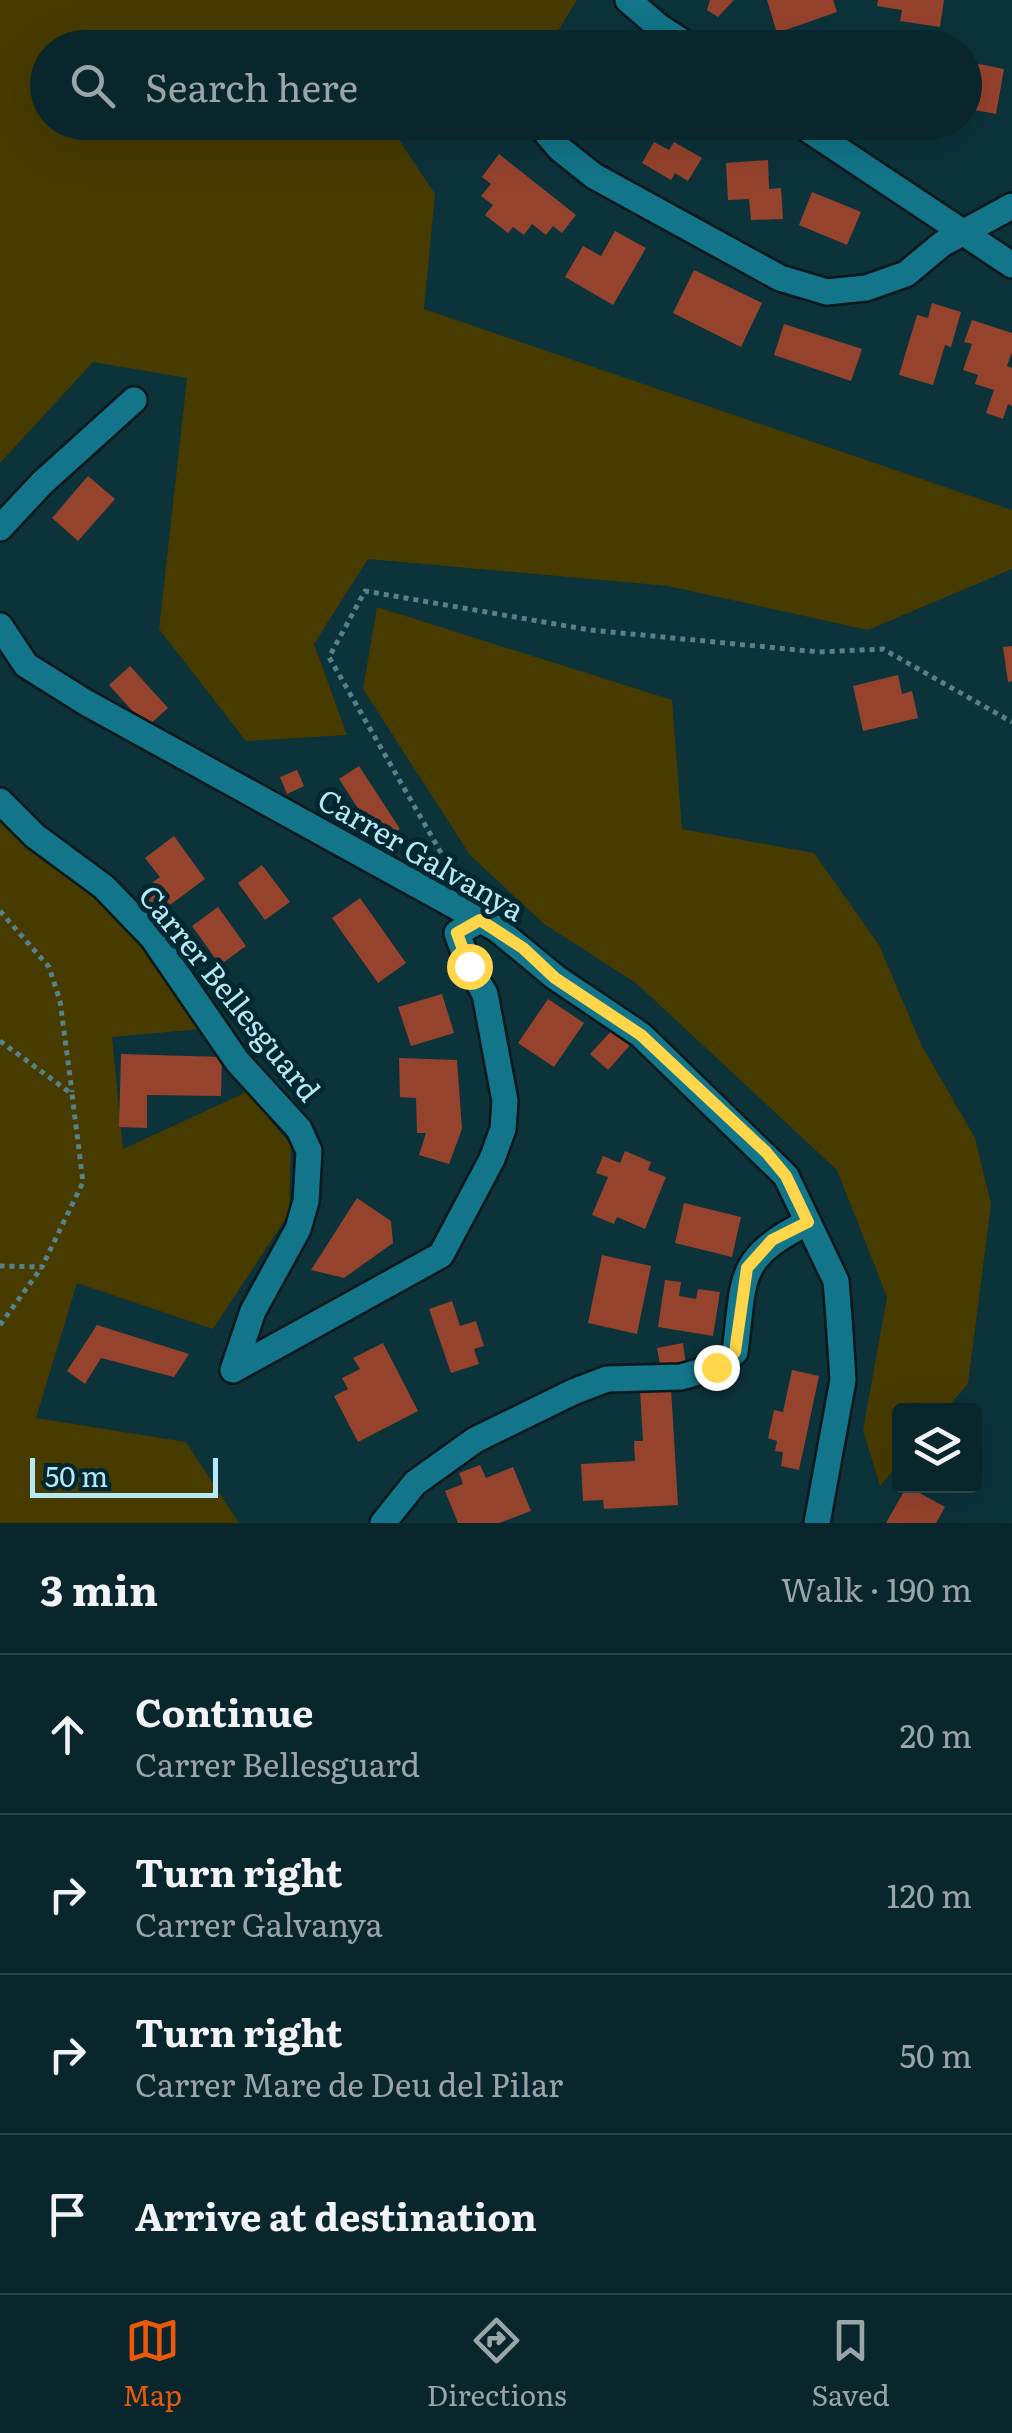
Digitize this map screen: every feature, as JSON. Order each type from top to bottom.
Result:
[{"type":"street","points":[[628,0],[664,30]]},
{"type":"street","points":[[552,140],[594,176],[780,278],[828,292],[866,288],[906,274],[960,232],[1012,206]]},
{"type":"street","points":[[823,140],[1012,265]]},
{"type":"street","points":[[0,528],[42,483],[134,400]]},
{"type":"street","name":"Carrer Galvanya","points":[[0,626],[26,666],[480,920],[523,948],[555,978],[641,1035],[766,1152],[786,1176],[836,1281],[842,1380],[817,1523]]},
{"type":"street","name":"Carrer Bellesguard","points":[[0,801],[35,836],[104,887],[152,937],[237,1061],[299,1129],[309,1151],[306,1200],[298,1229],[253,1312],[233,1370],[441,1255],[492,1159],[503,1130],[505,1101],[486,994],[469,966],[457,933],[480,920]]},
{"type":"street","points":[[384,1523],[415,1483],[475,1440],[573,1392],[607,1379],[681,1377],[716,1367],[735,1352],[747,1268],[772,1240],[808,1222]]},
{"type":"path","points":[[480,920],[329,657],[365,591],[590,630],[818,652],[882,649],[1012,722]]},
{"type":"path","points":[[0,911],[49,967],[60,1001],[83,1182],[42,1267],[0,1326]]},
{"type":"path","points":[[0,1042],[72,1094]]},
{"type":"path","points":[[0,1266],[42,1267]]},
{"type":"shaded area","points":[[0,0],[577,0],[558,30],[30,30],[30,140],[399,140],[435,194],[424,309],[1012,510],[1012,569],[868,630],[668,586],[368,559],[314,644],[347,735],[246,741],[159,629],[187,378],[93,362],[0,463]]},
{"type":"shaded area","points":[[377,607],[672,700],[682,829],[814,853],[879,945],[921,1044],[975,1138],[991,1204],[968,1384],[951,1403],[892,1403],[892,1472],[880,1486],[863,1430],[887,1297],[837,1170],[636,983],[544,924],[470,855],[363,689]]},
{"type":"shaded area","points":[[0,820],[112,911],[153,960],[201,1029],[112,1037],[123,1149],[247,1092],[291,1145],[289,1214],[213,1329],[77,1283],[36,1418],[186,1442],[239,1523],[0,1523]]},
{"type":"building","points":[[710,0],[734,0],[718,17],[707,10]]},
{"type":"building","points":[[767,0],[833,0],[837,12],[776,30]]},
{"type":"building","points":[[878,0],[944,0],[940,27],[900,21],[902,10],[877,6]]},
{"type":"building","points":[[982,65],[1004,69],[996,114],[982,111]]},
{"type":"building","points":[[654,142],[669,150],[674,142],[702,158],[688,181],[675,173],[671,180],[642,163]]},
{"type":"building","points":[[499,154],[576,215],[562,233],[553,226],[546,235],[532,224],[524,235],[513,227],[508,233],[485,215],[493,205],[481,196],[491,184],[482,177]]},
{"type":"building","points":[[768,160],[769,189],[781,188],[783,219],[751,220],[749,199],[728,200],[726,163]]},
{"type":"building","points":[[812,192],[861,212],[847,245],[799,225]]},
{"type":"building","points":[[615,231],[646,248],[613,305],[565,277],[583,246],[601,256]]},
{"type":"building","points":[[694,270],[762,303],[741,347],[673,313]]},
{"type":"building","points":[[932,303],[961,312],[951,347],[945,345],[933,385],[899,375],[917,315],[928,318]]},
{"type":"building","points":[[972,320],[1012,333],[1007,366],[1012,368],[1012,406],[1008,404],[1003,419],[986,413],[994,390],[975,384],[978,375],[963,370],[972,344],[964,342]]},
{"type":"building","points":[[784,324],[862,349],[851,381],[774,355]]},
{"type":"building","points":[[88,476],[115,499],[78,541],[52,518]]},
{"type":"building","points":[[1012,646],[1012,681],[1008,682],[1003,647]]},
{"type":"building","points":[[130,666],[168,708],[147,727],[109,685]]},
{"type":"building","points":[[898,675],[902,694],[912,691],[918,718],[863,731],[853,686]]},
{"type":"building","points":[[359,766],[400,829],[380,842],[339,779]]},
{"type":"building","points":[[297,770],[304,786],[287,794],[280,777]]},
{"type":"building","points":[[174,836],[205,879],[155,916],[138,893],[160,877],[145,858]]},
{"type":"building","points":[[262,865],[290,902],[265,920],[238,883]]},
{"type":"building","points":[[360,898],[406,963],[378,983],[332,918]]},
{"type":"building","points":[[218,907],[246,946],[220,965],[192,926]]},
{"type":"building","points":[[442,994],[454,1033],[411,1046],[398,1007]]},
{"type":"building","points":[[548,999],[584,1023],[554,1067],[518,1043]]},
{"type":"building","points":[[615,1027],[632,1043],[608,1070],[590,1054]]},
{"type":"building","points":[[121,1054],[222,1057],[221,1096],[147,1095],[147,1128],[119,1127]]},
{"type":"building","points":[[399,1058],[457,1060],[462,1129],[449,1164],[419,1155],[426,1133],[417,1133],[416,1098],[400,1097]]},
{"type":"building","points":[[625,1151],[651,1162],[648,1170],[666,1177],[645,1229],[617,1217],[614,1224],[592,1215],[608,1177],[596,1173],[603,1156],[620,1163]]},
{"type":"building","points":[[357,1198],[391,1221],[393,1243],[344,1278],[311,1270]]},
{"type":"building","points":[[684,1203],[741,1217],[732,1257],[675,1243]]},
{"type":"building","points":[[602,1255],[651,1266],[637,1334],[588,1323]]},
{"type":"building","points":[[665,1280],[681,1282],[679,1296],[696,1299],[698,1289],[720,1292],[713,1336],[658,1327]]},
{"type":"building","points":[[452,1301],[460,1326],[476,1321],[484,1346],[474,1349],[479,1364],[451,1373],[429,1309]]},
{"type":"building","points":[[97,1325],[189,1354],[174,1377],[101,1358],[85,1384],[67,1371]]},
{"type":"building","points":[[383,1343],[418,1411],[358,1442],[334,1396],[348,1389],[342,1378],[360,1369],[353,1358]]},
{"type":"building","points":[[683,1343],[686,1365],[661,1369],[657,1348]]},
{"type":"building","points":[[792,1370],[819,1376],[799,1470],[781,1466],[783,1452],[775,1451],[777,1441],[768,1438],[774,1410],[783,1412]]},
{"type":"building","points":[[671,1388],[678,1505],[604,1509],[603,1500],[583,1501],[581,1464],[635,1461],[634,1441],[643,1441],[640,1390]]},
{"type":"building","points":[[480,1465],[486,1478],[513,1467],[531,1511],[499,1523],[458,1523],[445,1491],[463,1484],[459,1473]]},
{"type":"building","points":[[903,1493],[920,1493],[945,1507],[936,1523],[886,1523]]},
{"type":"route","points":[[469,966],[457,933],[480,920],[523,948],[555,978],[641,1035],[766,1152],[786,1176],[808,1222],[772,1240],[747,1268],[735,1352],[716,1367]]}]
